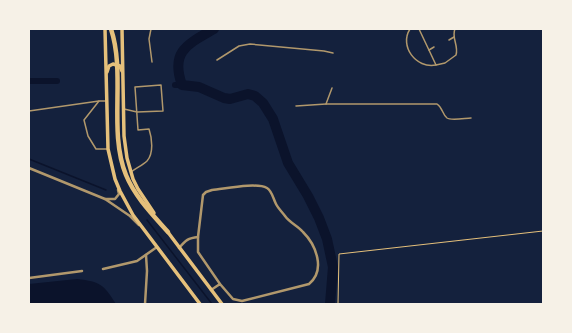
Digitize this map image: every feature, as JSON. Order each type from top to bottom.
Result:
[{"type":"highway","points":[[111,29],[116,56],[120,155],[126,175],[132,187],[168,232]]},
{"type":"main road","points":[[105,29],[108,149],[115,179],[127,204],[143,229],[200,304]]},
{"type":"main road","points":[[122,29],[125,146],[130,173],[142,197],[222,304]]},
{"type":"main road","points":[[106,81],[108,68],[114,64],[121,68],[123,80]]},
{"type":"street","points":[[29,168],[105,199],[130,216],[143,229]]},
{"type":"street","points":[[105,199],[113,199],[118,196],[119,192],[115,179]]},
{"type":"street","points":[[260,186],[266,188],[270,191],[276,205],[286,218],[304,233],[312,245],[319,263],[316,278],[310,284],[242,301],[233,299],[220,284],[198,252],[202,200],[206,192],[260,186]]},
{"type":"street","points":[[179,248],[190,237],[198,237]]},
{"type":"street","points":[[103,269],[137,261],[157,247]]},
{"type":"street","points":[[145,304],[147,270],[146,255]]},
{"type":"street","points":[[29,278],[82,271]]},
{"type":"street","points":[[211,290],[220,284]]},
{"type":"lane","points":[[151,29],[149,39],[152,62]]},
{"type":"lane","points":[[410,29],[406,37],[408,49],[413,58],[424,65],[432,66],[445,63],[456,55],[458,48],[454,37],[455,29]]},
{"type":"lane","points":[[419,29],[436,65]]},
{"type":"lane","points":[[449,40],[454,37]]},
{"type":"lane","points":[[218,60],[239,46],[250,44],[333,53]]},
{"type":"lane","points":[[429,50],[434,47]]},
{"type":"lane","points":[[124,109],[137,112],[163,111],[161,85],[135,87],[137,112],[138,130],[149,129],[152,138],[152,147],[148,160],[130,173]]},
{"type":"lane","points":[[326,104],[332,88]]},
{"type":"lane","points":[[99,101],[84,120],[88,136],[96,149],[108,149]]},
{"type":"lane","points":[[29,111],[106,101]]},
{"type":"lane","points":[[296,106],[326,104],[437,104],[443,110],[447,118],[471,118]]},
{"type":"path","points":[[338,304],[339,254],[543,231]]},
{"type":"water","points":[[77,279],[91,281],[101,285],[116,304],[29,304],[29,284]]},
{"type":"waterway","points":[[214,29],[189,44],[180,56],[178,64],[182,85],[199,87],[224,98],[230,99],[248,94],[255,96],[263,103],[273,119],[288,163],[308,196],[327,239],[333,267],[330,304]]},
{"type":"waterway","points":[[29,81],[57,81]]},
{"type":"waterway","points":[[175,85],[182,85]]},
{"type":"waterway","points":[[29,159],[106,190]]},
{"type":"waterway","points":[[147,220],[212,304]]}]
